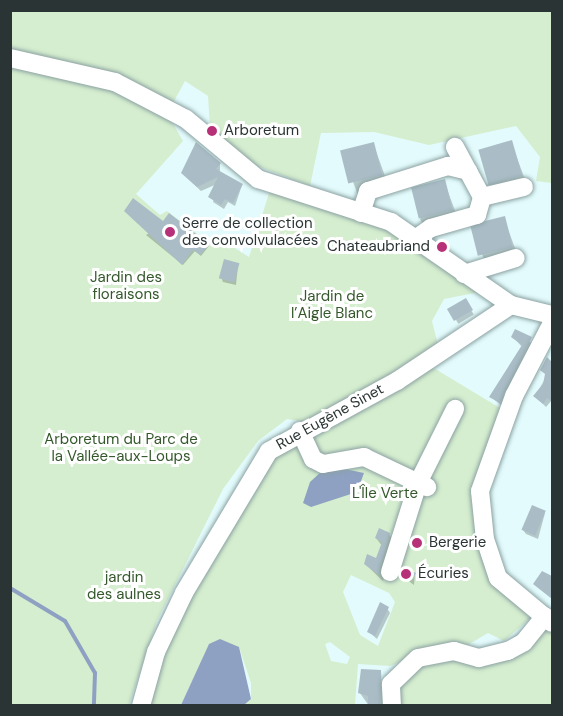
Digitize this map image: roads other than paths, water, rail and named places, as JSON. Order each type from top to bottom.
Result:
[{"type":"street","points":[[10,58],[115,82],[186,119],[258,179],[391,222],[511,305],[552,315]]},
{"type":"street","points":[[415,239],[431,228],[477,215],[482,197],[455,147]]},
{"type":"street","points":[[361,213],[368,191],[448,166],[468,171]]},
{"type":"street","points":[[482,197],[524,187]]},
{"type":"street","points":[[464,274],[516,258]]},
{"type":"street","name":"Rue Eugène Sinet","points":[[141,705],[164,633],[215,538],[269,451],[300,431],[397,381],[511,305]]},
{"type":"street","points":[[392,705],[391,684],[418,658],[454,651],[478,658],[508,651],[524,642],[549,620],[498,578],[485,539],[480,491],[514,396],[552,323]]},
{"type":"street","points":[[390,572],[455,409]]},
{"type":"street","points":[[300,431],[313,459],[323,464],[364,457],[423,485]]},
{"type":"water","points":[[340,468],[364,473],[357,492],[311,507],[303,503],[310,482],[322,471]]},
{"type":"water","points":[[220,639],[239,647],[251,699],[244,705],[181,705],[209,644]]},
{"type":"waterway","points":[[10,588],[65,621],[95,673],[94,706]]},
{"type":"place","name":"Arboretum","points":[[212,131]]},
{"type":"place","name":"Serre de collection des convolvulacées","points":[[170,232]]},
{"type":"place","name":"Chateaubriand","points":[[442,247]]},
{"type":"place","name":"Bergerie","points":[[417,543]]},
{"type":"place","name":"Écuries","points":[[406,574]]},
{"type":"park label","name":"Jardin des floraisons","points":[[126,286]]},
{"type":"park label","name":"Jardin de l’Aigle Blanc","points":[[332,304]]},
{"type":"park label","name":"Arboretum du Parc de la Vallée-aux-Loups","points":[[121,448]]},
{"type":"park label","name":"L'Île Verte","points":[[385,494]]},
{"type":"park label","name":"jardin des aulnes","points":[[124,586]]}]
